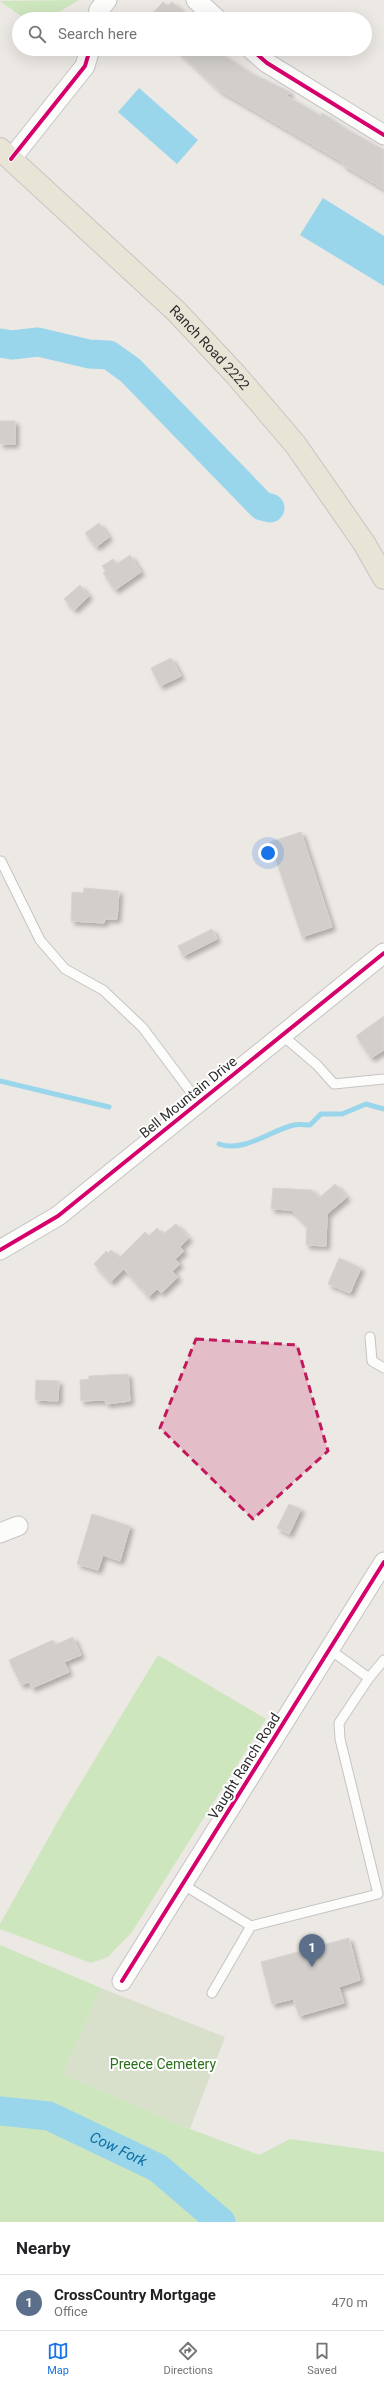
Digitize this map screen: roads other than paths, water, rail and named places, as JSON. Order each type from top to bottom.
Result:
[{"type":"main road","name":"Ranch Road 2222","points":[[6,154],[177,312],[236,375],[295,444],[364,544],[384,578]]},
{"type":"street","points":[[99,12],[107,0]]},
{"type":"street","points":[[196,0],[209,12]]},
{"type":"street","points":[[6,154],[85,66],[88,56]]},
{"type":"street","points":[[259,56],[267,63],[384,135]]},
{"type":"street","name":"Bell Mountain Drive","points":[[0,1250],[58,1216],[384,953]]},
{"type":"street","points":[[0,1533],[18,1526]]},
{"type":"street","name":"Vaught Ranch Road","points":[[122,1981],[384,1562]]},
{"type":"lane","points":[[1,861],[40,940],[65,969],[104,990],[143,1028],[199,1103]]},
{"type":"lane","points":[[282,1035],[317,1065],[334,1084],[384,1079]]},
{"type":"lane","points":[[370,1337],[372,1361],[384,1368]]},
{"type":"lane","points":[[330,1649],[369,1678]]},
{"type":"lane","points":[[182,1884],[251,1926],[378,1894],[340,1739],[339,1723],[369,1678],[384,1660]]},
{"type":"lane","points":[[212,1993],[251,1926]]},
{"type":"water","points":[[139,88],[198,140],[177,164],[118,112]]},
{"type":"water","points":[[323,198],[384,236],[384,286],[300,235]]},
{"type":"waterway","points":[[0,343],[12,345],[38,342],[89,354],[109,355],[130,370],[262,506],[270,508]]},
{"type":"waterway","points":[[0,1081],[109,1107]]},
{"type":"waterway","points":[[219,1144],[238,1146],[294,1125],[310,1125],[321,1114],[342,1114],[366,1104],[384,1109]]},
{"type":"waterway","name":"Cow Fork","points":[[0,2111],[49,2116],[158,2168],[221,2222]]},
{"type":"place","name":"CrossCountry Mortgage","points":[[312,1967]]},
{"type":"park label","name":"Preece Cemetery","points":[[163,2064]]}]
